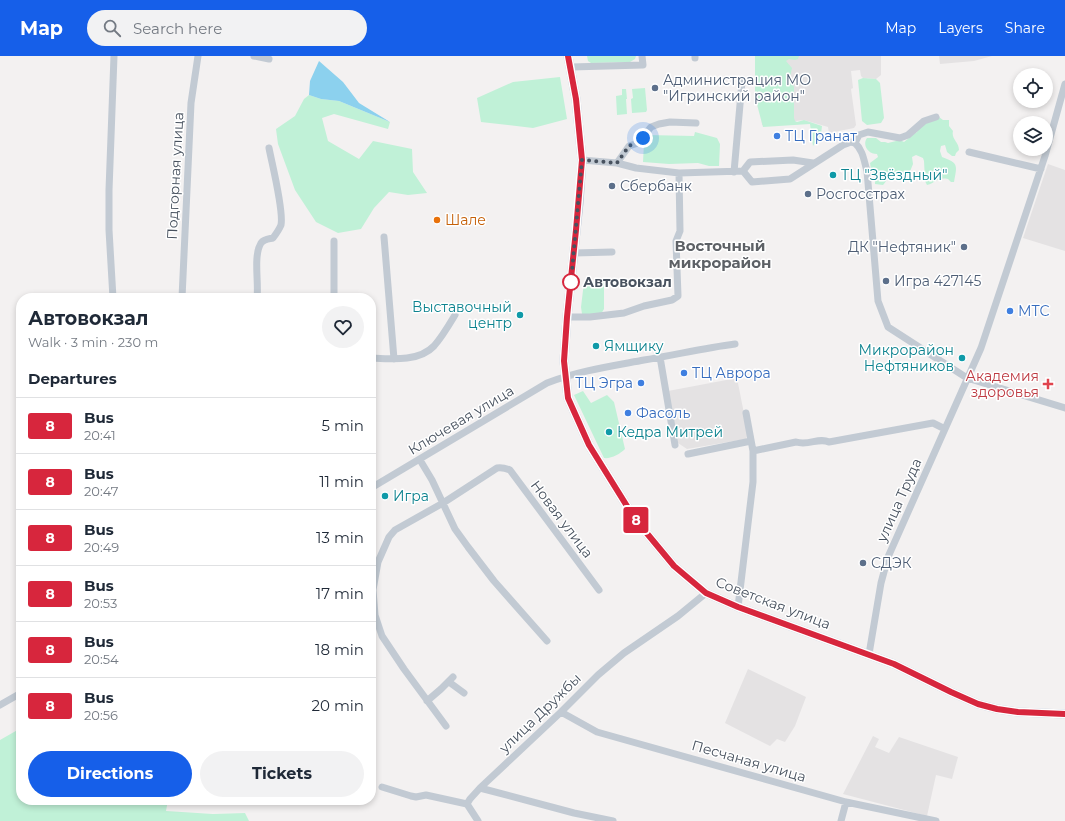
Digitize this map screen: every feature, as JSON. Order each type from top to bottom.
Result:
[{"type":"main road","name":"Советская улица","points":[[568,56],[576,99],[582,160],[564,361],[568,398],[589,445],[635,519],[674,566],[706,593],[738,607],[894,664],[978,704],[1018,712],[1065,714]]},
{"type":"main road","points":[[571,67],[574,56]]},
{"type":"street","points":[[113,293],[109,230],[109,190],[114,56]]},
{"type":"street","name":"Подгорная улица","points":[[182,293],[191,103],[198,56]]},
{"type":"street","points":[[254,56],[269,59]]},
{"type":"street","points":[[571,67],[643,66],[642,56]]},
{"type":"street","points":[[734,172],[742,82]]},
{"type":"street","name":"улица Труда","points":[[869,654],[884,570],[888,557],[981,348],[1041,169],[1065,84]]},
{"type":"street","points":[[855,143],[859,135],[868,132],[900,138],[908,135],[924,121],[936,117]]},
{"type":"street","points":[[617,163],[629,146],[638,142],[651,126],[670,122],[696,123]]},
{"type":"street","points":[[743,171],[752,182],[790,179],[848,142],[855,143],[863,157],[867,171],[878,300],[888,327],[967,378],[1065,408]]},
{"type":"street","points":[[258,293],[257,260],[261,244],[264,240],[273,238],[281,224],[281,213],[270,148]]},
{"type":"street","points":[[969,152],[1041,169]]},
{"type":"street","points":[[582,160],[617,163],[636,168],[679,173],[743,171],[750,162],[793,160],[814,163]]},
{"type":"street","points":[[567,317],[590,318],[624,312],[672,300],[678,296],[676,241],[680,231],[679,173]]},
{"type":"street","points":[[384,238],[394,359]]},
{"type":"street","points":[[334,241],[334,293]]},
{"type":"street","points":[[574,253],[612,252]]},
{"type":"street","points":[[376,358],[394,359],[416,356],[427,351],[434,346],[455,314]]},
{"type":"street","points":[[565,376],[700,349],[734,344]]},
{"type":"street","points":[[660,357],[675,445]]},
{"type":"street","name":"Ключевая улица","points":[[376,485],[547,383],[565,376]]},
{"type":"street","points":[[738,607],[753,482],[753,451],[746,413]]},
{"type":"street","points":[[753,451],[796,442],[803,444],[824,440],[829,442],[933,423],[945,429]]},
{"type":"street","points":[[688,454],[751,441]]},
{"type":"street","points":[[420,460],[432,480],[456,529],[476,558],[494,581],[547,641]]},
{"type":"street","name":"Новая улица","points":[[443,503],[497,468],[501,467],[510,470],[599,590]]},
{"type":"street","points":[[376,573],[378,562],[389,537],[395,530],[443,503]]},
{"type":"street","name":"улица Дружбы","points":[[467,804],[480,788],[598,675],[624,653],[678,616],[706,593]]},
{"type":"street","points":[[376,619],[382,636],[446,726]]},
{"type":"street","points":[[427,701],[451,679],[464,693]]},
{"type":"street","points":[[0,704],[16,695]]},
{"type":"street","name":"Песчаная улица","points":[[561,712],[596,732],[846,802],[936,821]]},
{"type":"street","points":[[382,787],[411,796],[416,797],[426,795],[467,804],[478,821]]},
{"type":"street","points":[[480,788],[574,813],[613,821]]},
{"type":"street","points":[[840,821],[846,802]]},
{"type":"shaded area","points":[[755,56],[881,56],[881,75],[876,79],[863,78],[860,70],[851,71],[853,88],[851,89],[856,125],[854,128],[829,133],[828,127],[804,120],[762,125]]},
{"type":"shaded area","points":[[939,56],[992,56],[974,61],[940,64]]},
{"type":"shaded area","points":[[1048,164],[1065,170],[1065,251],[1023,238]]},
{"type":"shaded area","points":[[737,378],[748,434],[746,439],[687,449],[678,443],[668,391]]},
{"type":"shaded area","points":[[748,669],[806,697],[795,726],[785,742],[777,739],[770,746],[725,723]]},
{"type":"shaded area","points":[[873,736],[879,739],[875,747],[889,753],[899,737],[958,757],[952,779],[936,775],[927,816],[843,794]]},
{"type":"green space","points":[[587,56],[636,56],[635,59],[630,62],[591,63],[588,61]]},
{"type":"green space","points":[[755,56],[799,56],[798,59],[789,59],[786,61],[792,68],[790,77],[794,87],[794,118],[797,122],[804,120],[822,126],[821,134],[813,146],[810,124],[763,127],[755,97]]},
{"type":"green space","points":[[560,77],[567,119],[533,128],[481,122],[477,98],[513,82]]},
{"type":"green space","points":[[863,78],[876,79],[880,83],[884,118],[881,123],[867,125],[862,121],[858,80]]},
{"type":"green space","points":[[645,88],[646,112],[632,113],[632,89]]},
{"type":"green space","points":[[622,89],[626,89],[627,114],[617,115],[616,96],[622,95]]},
{"type":"green space","points":[[309,95],[321,99],[339,101],[390,122],[388,129],[334,114],[322,118],[328,141],[359,159],[373,141],[412,149],[413,172],[427,193],[408,195],[389,192],[374,208],[361,229],[338,233],[316,222],[295,190],[278,144],[276,129],[295,116],[304,99]]},
{"type":"green space","points":[[939,117],[943,120],[949,120],[949,126],[953,131],[953,136],[959,147],[959,150],[955,156],[952,156],[947,152],[945,145],[941,146],[940,151],[942,157],[956,165],[954,182],[951,182],[948,179],[939,179],[927,185],[925,181],[923,158],[916,155],[912,157],[913,164],[909,174],[899,175],[895,178],[888,179],[883,185],[875,184],[875,175],[871,169],[870,163],[878,157],[877,154],[874,154],[867,149],[865,143],[867,138],[876,138],[881,142],[888,143],[900,140],[904,142],[917,132],[919,125]]},
{"type":"green space","points":[[695,132],[717,138],[720,144],[719,166],[709,166],[698,163],[669,164],[643,162],[644,143],[647,135],[694,136]]},
{"type":"green space","points":[[593,281],[596,283],[596,281],[604,281],[604,309],[601,314],[582,314],[581,307],[584,282]]},
{"type":"green space","points":[[583,391],[591,403],[607,395],[614,402],[625,449],[610,458],[604,458],[574,395]]},
{"type":"green space","points":[[16,731],[16,805],[167,805],[166,811],[213,814],[245,813],[249,821],[0,821],[0,740]]},
{"type":"water","points":[[319,61],[343,82],[359,103],[390,122],[339,101],[321,99],[309,95],[310,81]]},
{"type":"bus line","name":"8","points":[[568,56],[576,99],[582,160],[564,361],[568,398],[576,419],[589,445],[635,519],[674,566],[706,593],[738,607],[894,664],[978,704],[1018,712],[1065,714]]},
{"type":"place","name":"Администрация МО \"Игринский район\"","points":[[655,88]]},
{"type":"place","name":"ТЦ Гранат","points":[[777,136]]},
{"type":"place","name":"ТЦ \"Звёздный\"","points":[[833,175]]},
{"type":"place","name":"Сбербанк","points":[[612,186]]},
{"type":"place","name":"Росгосстрах","points":[[808,194]]},
{"type":"place","name":"Шале","points":[[437,220]]},
{"type":"place","name":"ДК \"Нефтяник\"","points":[[964,247]]},
{"type":"place","name":"Игра 427145","points":[[886,281]]},
{"type":"place","name":"Автовокзал","points":[[571,282]]},
{"type":"place","name":"МТС","points":[[1010,311]]},
{"type":"place","name":"Выставочный центр","points":[[520,315]]},
{"type":"place","name":"Ямщику","points":[[596,346]]},
{"type":"place","name":"Микрорайон Нефтяников","points":[[962,358]]},
{"type":"place","name":"ТЦ Аврора","points":[[684,373]]},
{"type":"place","name":"ТЦ Эгра","points":[[641,383]]},
{"type":"place","name":"Академия здоровья","points":[[1048,384]]},
{"type":"place","name":"Фасоль","points":[[628,413]]},
{"type":"place","name":"Кедра Митрей","points":[[609,432]]},
{"type":"place","name":"Игра","points":[[385,496]]},
{"type":"place","name":"СДЭК","points":[[863,563]]},
{"type":"district","name":"Восточный микрорайон","points":[[720,254]]},
{"type":"route","points":[[571,282],[582,160],[617,163],[629,146],[643,138]]}]
